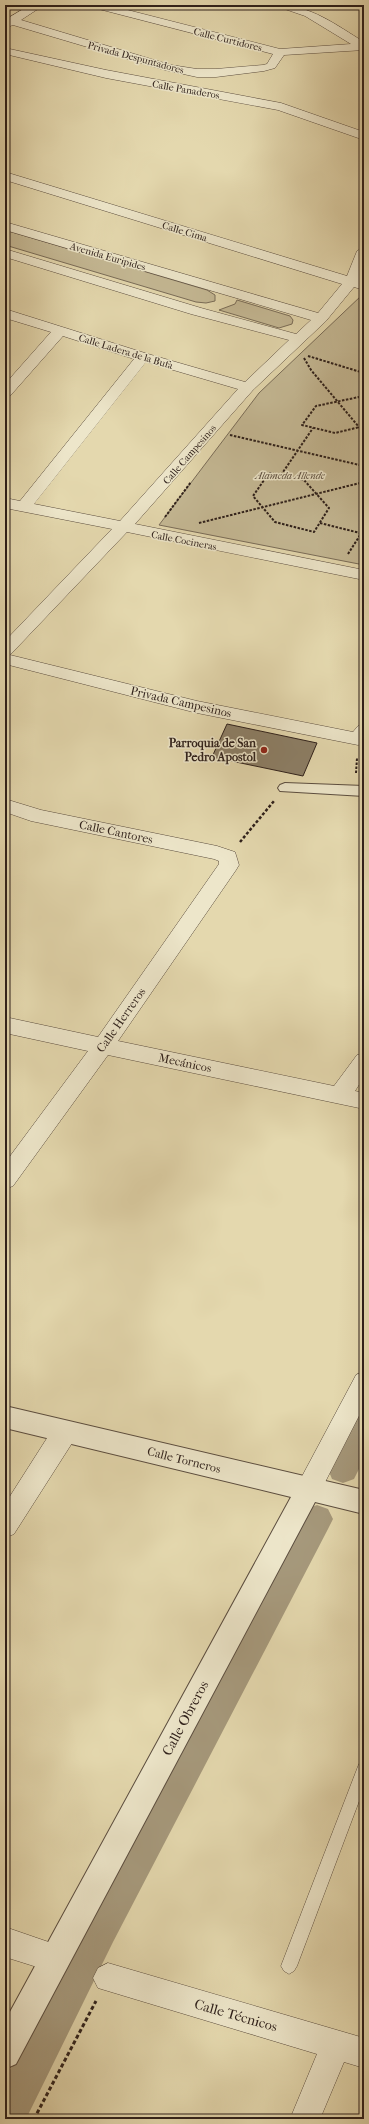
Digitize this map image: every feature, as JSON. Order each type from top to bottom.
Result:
[{"type":"street","points":[[8,23],[38,5]]},
{"type":"street","name":"Calle Curtidores","points":[[95,5],[280,52],[364,47]]},
{"type":"street","points":[[283,5],[309,14],[364,47]]},
{"type":"street","name":"Privada Despuntadores","points":[[8,23],[146,62],[197,73],[216,73],[264,68],[271,66],[280,52]]},
{"type":"street","name":"Calle Panaderos","points":[[5,51],[106,74],[282,107],[364,136]]},
{"type":"street","name":"Calle Cima","points":[[5,176],[358,284]]},
{"type":"street","name":"Avenida Euripides","points":[[5,226],[321,318]]},
{"type":"street","name":"Calle Campesinos","points":[[5,651],[122,527],[248,387],[358,284],[364,251]]},
{"type":"street","points":[[5,253],[196,311],[300,339]]},
{"type":"street","points":[[196,311],[214,306],[221,300],[221,294],[211,286]]},
{"type":"street","name":"Calle Ladera de la Bufa","points":[[5,313],[143,357],[248,387]]},
{"type":"street","points":[[5,393],[60,331]]},
{"type":"street","points":[[24,507],[143,357]]},
{"type":"street","name":"Calle Cocineras","points":[[5,503],[364,575]]},
{"type":"street","name":"Privada Campesinos","points":[[5,659],[197,707],[361,735]]},
{"type":"street","points":[[285,788],[364,791]]},
{"type":"street","name":"Calle Cantores","points":[[5,805],[38,816],[228,856]]},
{"type":"street","name":"Calle Herreros","points":[[5,1180],[103,1046],[229,865],[228,856]]},
{"type":"street","name":"Mecánicos","points":[[5,1025],[364,1101]]},
{"type":"street","points":[[340,1095],[364,1060]]},
{"type":"street","name":"Calle Obreros","points":[[5,2053],[308,1490],[364,1382]]},
{"type":"street","name":"Calle Torneros","points":[[5,1417],[308,1490],[364,1502]]},
{"type":"street","points":[[5,1526],[65,1432]]},
{"type":"street","points":[[5,1942],[56,1958]]},
{"type":"street","name":"Calle Técnicos","points":[[108,1978],[364,2053]]},
{"type":"street","points":[[305,2119],[336,2044]]},
{"type":"lane","points":[[289,1966],[364,1769]]},
{"type":"path","points":[[364,373],[301,354],[310,370],[364,433]]},
{"type":"path","points":[[364,398],[359,397],[316,406],[302,425],[336,433],[364,426]]},
{"type":"path","points":[[281,475],[313,428]]},
{"type":"path","points":[[227,435],[364,466]]},
{"type":"path","points":[[269,473],[304,480],[316,493],[329,508],[314,532],[275,522],[253,496],[269,473]]},
{"type":"path","points":[[193,525],[364,482]]},
{"type":"path","points":[[320,523],[362,534]]},
{"type":"path","points":[[348,555],[364,529]]},
{"type":"path","points":[[353,780],[356,773],[361,735]]},
{"type":"path","points":[[228,856],[285,788]]},
{"type":"path","points":[[34,2119],[108,1978]]},
{"type":"green space","points":[[5,230],[207,290],[215,295],[215,301],[206,303],[196,302],[5,245]]},
{"type":"green space","name":"Alameda Allende","points":[[362,295],[364,296],[364,565],[159,525],[259,393]]},
{"type":"green space","points":[[237,300],[290,316],[293,320],[292,324],[279,328],[219,310],[235,304]]},
{"type":"building","name":"Parroquia de San Pedro Apostol","points":[[227,724],[317,743],[303,776],[212,757]]},
{"type":"waterway","points":[[343,1469],[364,1429]]},
{"type":"waterway","points":[[6,2119],[100,1929],[317,1519]]},
{"type":"place","name":"Parroquia de San Pedro Apostol","points":[[264,750]]}]
